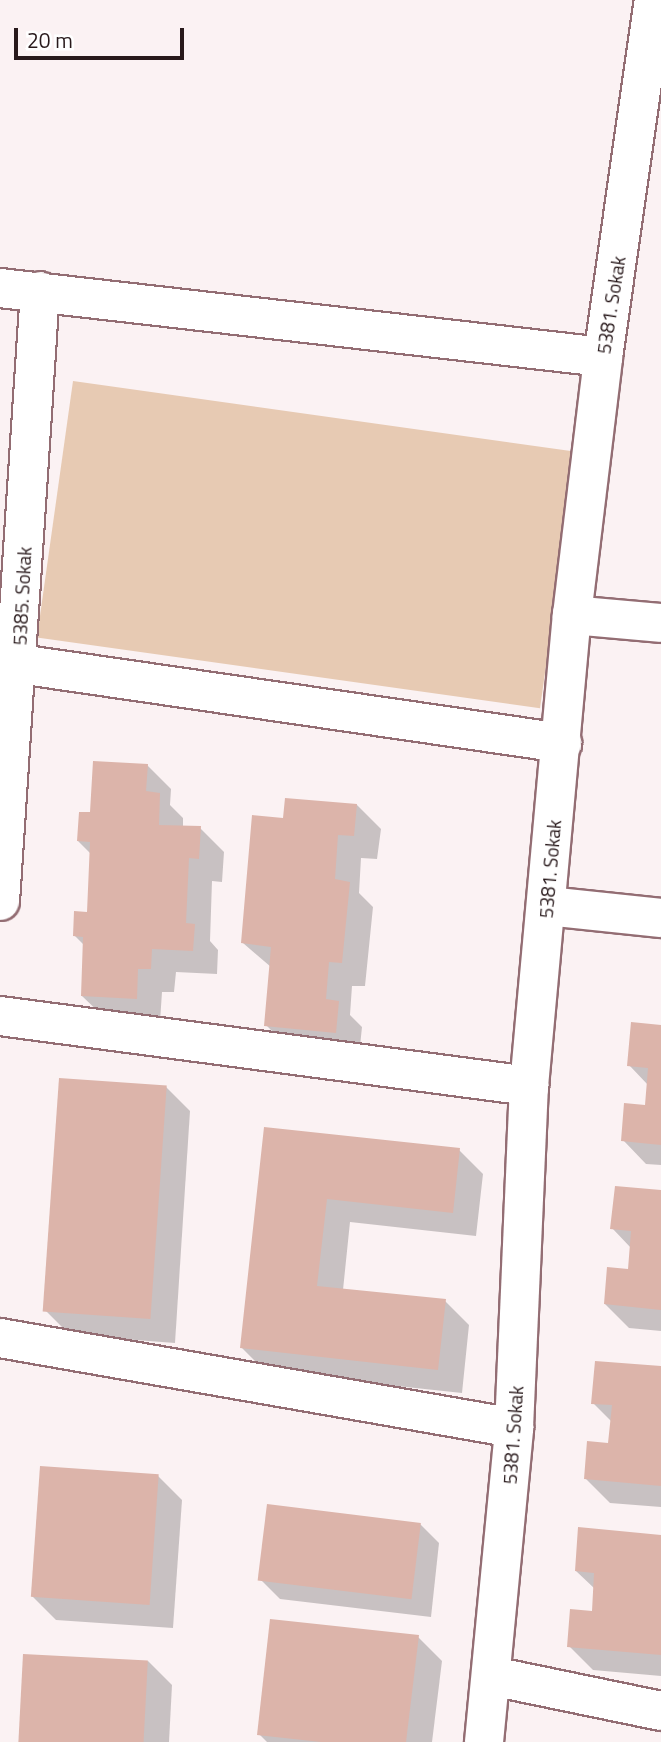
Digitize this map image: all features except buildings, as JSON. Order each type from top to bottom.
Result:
[{"type":"street","name":"5381. Sokak","points":[[484,1742],[514,1428],[529,1086],[572,615],[603,357],[656,48],[654,0]]},
{"type":"street","points":[[0,288],[603,357]]},
{"type":"street","name":"5385. Sokak","points":[[0,901],[19,664],[40,291]]},
{"type":"street","points":[[572,615],[661,623]]},
{"type":"street","points":[[19,664],[562,743]]},
{"type":"street","points":[[547,905],[661,918]]},
{"type":"street","points":[[0,1016],[529,1086]]},
{"type":"street","points":[[0,1338],[514,1428]]},
{"type":"street","points":[[492,1676],[661,1711]]},
{"type":"shaded area","points":[[73,381],[576,452],[540,708],[37,637]]}]
